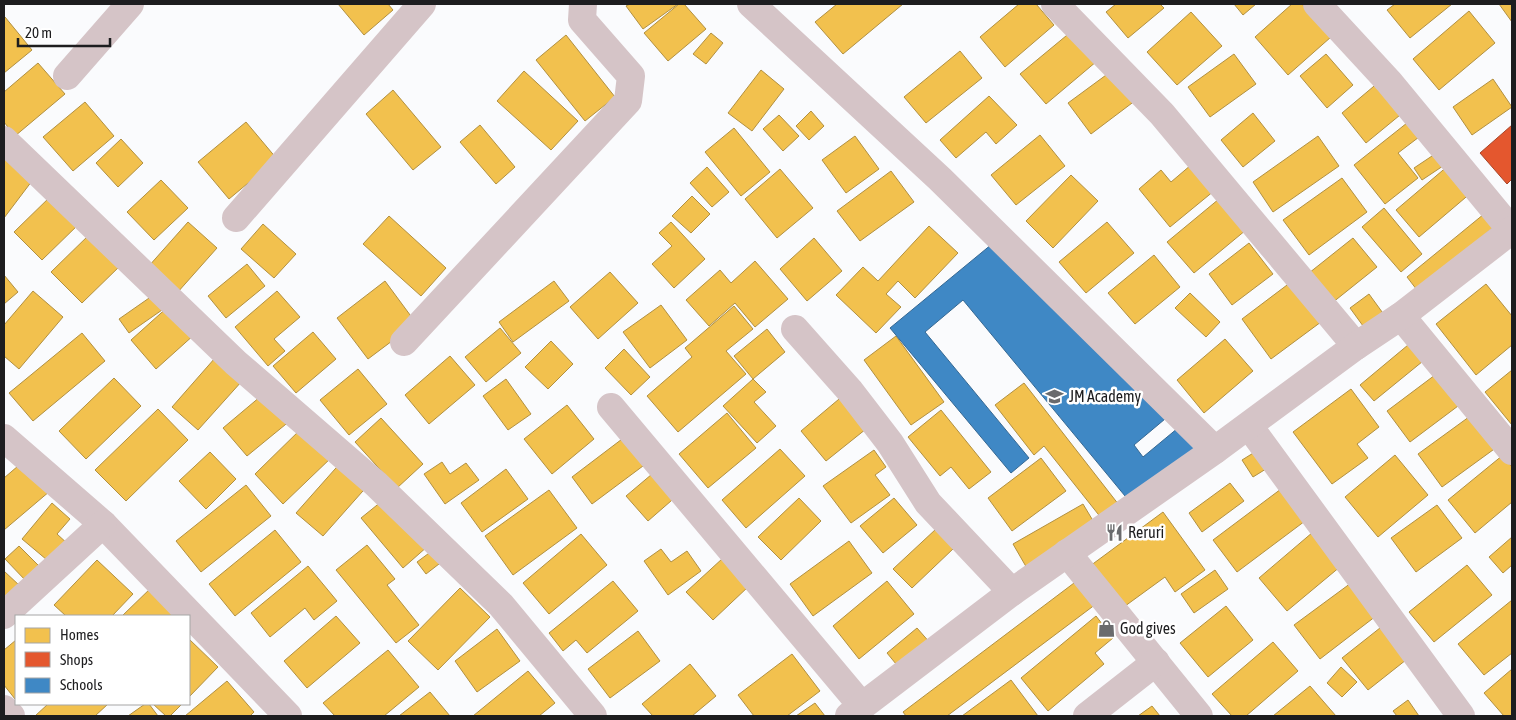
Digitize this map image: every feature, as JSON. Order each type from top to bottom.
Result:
[{"type":"street","points":[[67,76],[130,4]]},
{"type":"street","points":[[236,218],[422,4]]},
{"type":"street","points":[[404,342],[628,101],[630,76],[582,20],[583,4]]},
{"type":"street","points":[[751,4],[940,179],[1215,450]]},
{"type":"street","points":[[1055,4],[1162,114],[1356,346]]},
{"type":"street","points":[[611,407],[856,711],[1012,592],[1249,426],[1356,346],[1401,316],[1512,230],[1389,82],[1317,4]]},
{"type":"street","points":[[4,140],[236,363],[376,484],[494,598],[593,716]]},
{"type":"street","points":[[1401,316],[1512,451]]},
{"type":"street","points":[[795,329],[850,391],[879,428],[928,503],[1012,592]]},
{"type":"street","points":[[1249,426],[1461,716]]},
{"type":"street","points":[[4,438],[103,524],[288,716]]},
{"type":"street","points":[[4,615],[103,524]]},
{"type":"street","points":[[1068,553],[1199,716]]},
{"type":"street","points":[[1087,716],[1156,662]]},
{"type":"street","points":[[4,709],[11,716]]},
{"type":"building: Homes","points":[[338,4],[388,4],[393,10],[364,35]]},
{"type":"building: Homes","points":[[630,4],[678,4],[643,29],[626,6]]},
{"type":"building: Homes","points":[[679,4],[684,4],[706,29],[668,61],[644,33]]},
{"type":"building: Homes","points":[[837,4],[903,4],[843,54],[815,22]]},
{"type":"building: Homes","points":[[1019,4],[1036,4],[1054,25],[1005,67],[980,37]]},
{"type":"building: Homes","points":[[1116,4],[1160,4],[1164,8],[1128,38],[1106,12]]},
{"type":"building: Homes","points":[[1234,4],[1256,4],[1243,15]]},
{"type":"building: Homes","points":[[1292,4],[1302,4],[1331,37],[1288,75],[1255,37]]},
{"type":"building: Homes","points":[[1395,4],[1452,4],[1410,38],[1387,10]]},
{"type":"building: Homes","points":[[1499,4],[1512,4],[1512,22]]},
{"type":"building: Homes","points":[[1469,11],[1495,43],[1439,90],[1413,59]]},
{"type":"building: Homes","points":[[1191,12],[1222,46],[1177,85],[1147,52]]},
{"type":"building: Homes","points":[[4,18],[32,50],[4,73]]},
{"type":"building: Homes","points":[[1078,26],[1103,56],[1046,104],[1020,74]]},
{"type":"building: Homes","points":[[711,33],[723,43],[706,64],[693,54]]},
{"type":"building: Homes","points":[[566,35],[615,97],[585,121],[536,60]]},
{"type":"building: Homes","points":[[960,51],[982,78],[926,123],[904,97]]},
{"type":"building: Homes","points":[[1234,54],[1256,84],[1210,117],[1188,87]]},
{"type":"building: Homes","points":[[1326,54],[1353,85],[1327,108],[1300,76]]},
{"type":"building: Homes","points":[[38,63],[65,94],[15,136],[4,122],[4,92]]},
{"type":"building: Homes","points":[[1117,67],[1140,97],[1091,134],[1068,103]]},
{"type":"building: Homes","points":[[761,70],[784,89],[752,131],[728,113]]},
{"type":"building: Homes","points":[[524,71],[578,121],[551,150],[497,101]]},
{"type":"building: Homes","points":[[1386,76],[1411,106],[1366,143],[1342,113]]},
{"type":"building: Homes","points":[[1493,79],[1512,107],[1472,135],[1453,107]]},
{"type":"building: Homes","points":[[393,90],[441,147],[413,170],[366,114]]},
{"type":"building: Homes","points":[[989,96],[1017,125],[996,144],[986,132],[956,158],[940,140]]},
{"type":"building: Homes","points":[[85,102],[114,136],[73,171],[43,137]]},
{"type":"building: Homes","points":[[811,111],[824,126],[809,140],[796,126]]},
{"type":"building: Homes","points":[[1253,113],[1275,141],[1243,167],[1221,140]]},
{"type":"building: Homes","points":[[779,115],[799,136],[783,151],[763,129]]},
{"type":"building: Homes","points":[[1412,119],[1423,134],[1398,153],[1418,178],[1385,204],[1354,165]]},
{"type":"building: Homes","points":[[246,122],[277,159],[229,199],[198,162]]},
{"type":"building: Homes","points":[[480,125],[515,167],[496,184],[460,142]]},
{"type":"building: Homes","points":[[734,128],[770,172],[741,196],[705,152]]},
{"type":"building: Homes","points":[[1040,135],[1065,166],[1016,205],[991,175]]},
{"type":"building: Homes","points":[[855,136],[879,169],[846,193],[822,160]]},
{"type":"building: Homes","points":[[1318,136],[1339,166],[1273,212],[1253,182]]},
{"type":"building: Homes","points":[[121,139],[143,163],[118,187],[96,163]]},
{"type":"building: Homes","points":[[4,152],[38,173],[4,218]]},
{"type":"building: Homes","points":[[1438,152],[1446,164],[1422,180],[1414,168]]},
{"type":"building: Homes","points":[[1198,159],[1220,186],[1170,227],[1139,189],[1161,170],[1171,182]]},
{"type":"building: Homes","points":[[1449,165],[1472,192],[1419,237],[1396,210]]},
{"type":"building: Homes","points":[[707,167],[729,192],[712,207],[690,183]]},
{"type":"building: Homes","points":[[780,169],[813,208],[777,238],[745,199]]},
{"type":"building: Homes","points":[[891,171],[914,202],[860,241],[837,211]]},
{"type":"building: Homes","points":[[1071,175],[1098,201],[1053,248],[1026,221]]},
{"type":"building: Homes","points":[[1342,178],[1367,212],[1309,255],[1283,220]]},
{"type":"building: Homes","points":[[161,180],[188,208],[154,240],[127,212]]},
{"type":"building: Homes","points":[[53,194],[81,222],[42,260],[14,232]]},
{"type":"building: Homes","points":[[1225,194],[1252,225],[1194,273],[1167,242]]},
{"type":"building: Homes","points":[[692,196],[710,214],[691,233],[672,216]]},
{"type":"building: Homes","points":[[1495,205],[1506,217],[1417,290],[1407,277]]},
{"type":"building: Homes","points":[[1384,208],[1422,254],[1401,272],[1362,227]]},
{"type":"building: Homes","points":[[389,216],[446,268],[421,296],[363,244]]},
{"type":"building: Homes","points":[[188,222],[217,248],[177,293],[148,267]]},
{"type":"building: Homes","points":[[671,222],[705,259],[674,288],[652,264],[672,246],[659,233]]},
{"type":"building: Homes","points":[[1107,222],[1134,253],[1086,293],[1059,262]]},
{"type":"building: Homes","points":[[263,224],[296,254],[274,278],[241,249]]},
{"type":"building: Homes","points":[[929,226],[958,253],[915,298],[898,281],[886,294],[901,307],[876,333],[836,295],[863,267],[878,281]]},
{"type":"building: Homes","points":[[91,233],[122,264],[82,303],[51,272]]},
{"type":"building: Homes","points":[[814,238],[842,271],[807,301],[780,269]]},
{"type":"building: Homes","points":[[1353,238],[1377,267],[1332,303],[1309,273]]},
{"type":"building: Homes","points":[[1249,243],[1273,274],[1232,305],[1209,274]]},
{"type":"building: Homes","points":[[1154,255],[1180,287],[1135,324],[1108,293]]},
{"type":"building: Homes","points":[[755,261],[788,299],[755,327],[735,303],[709,326],[686,300],[720,270],[731,283]]},
{"type":"building: Homes","points":[[247,264],[265,286],[226,318],[208,296]]},
{"type":"building: Homes","points":[[610,272],[638,303],[598,339],[570,307]]},
{"type":"building: Homes","points":[[4,275],[18,292],[4,304]]},
{"type":"building: Homes","points":[[1295,279],[1325,319],[1271,359],[1242,319]]},
{"type":"building: Homes","points":[[385,281],[416,323],[368,359],[337,318]]},
{"type":"building: Homes","points":[[554,281],[569,301],[513,342],[499,322]]},
{"type":"building: Homes","points":[[1486,284],[1512,316],[1512,345],[1476,375],[1436,324]]},
{"type":"building: Homes","points":[[33,291],[63,317],[19,369],[4,356],[4,325]]},
{"type":"building: Homes","points":[[277,291],[300,317],[274,339],[285,351],[268,366],[235,327]]},
{"type":"building: Homes","points":[[1190,293],[1220,322],[1206,337],[1175,308]]},
{"type":"building: Homes","points":[[1369,294],[1385,316],[1366,330],[1350,308]]},
{"type":"building: Homes","points":[[152,296],[162,310],[129,333],[119,319]]},
{"type":"building: Homes","points":[[170,305],[195,334],[156,369],[131,340]]},
{"type":"building: Homes","points":[[661,305],[687,340],[650,368],[623,332]]},
{"type":"building: Homes","points":[[734,306],[753,329],[726,351],[746,374],[678,432],[647,396],[692,357],[685,348]]},
{"type":"building: Homes","points":[[500,328],[521,353],[486,382],[465,357]]},
{"type":"building: Homes","points":[[767,329],[785,352],[753,379],[734,356]]},
{"type":"building: Homes","points":[[313,332],[336,359],[296,393],[273,366]]},
{"type":"building: Homes","points":[[82,333],[105,361],[33,421],[9,393]]},
{"type":"building: Homes","points":[[896,336],[944,402],[911,425],[864,360]]},
{"type":"building: Homes","points":[[1225,339],[1253,371],[1204,413],[1177,380]]},
{"type":"building: Homes","points":[[1414,340],[1428,357],[1374,401],[1360,385]]},
{"type":"building: Homes","points":[[551,341],[573,364],[548,389],[525,367]]},
{"type":"building: Homes","points":[[624,349],[650,377],[631,395],[605,368]]},
{"type":"building: Homes","points":[[450,356],[475,385],[429,424],[405,395]]},
{"type":"building: Homes","points":[[215,358],[242,381],[198,430],[172,407]]},
{"type":"building: Homes","points":[[358,369],[387,404],[349,435],[320,400]]},
{"type":"building: Homes","points":[[1443,369],[1466,400],[1410,442],[1387,411]]},
{"type":"building: Homes","points":[[1512,370],[1512,425],[1485,392]]},
{"type":"building: Homes","points":[[114,378],[141,406],[86,459],[59,431]]},
{"type":"building: Homes","points":[[506,379],[531,414],[508,430],[483,396]]},
{"type":"building: Homes","points":[[753,379],[766,392],[754,402],[776,426],[757,443],[723,406]]},
{"type":"building: Homes","points":[[1024,383],[1119,505],[1102,519],[1044,446],[1034,455],[995,405]]},
{"type":"building: Homes","points":[[1351,389],[1379,427],[1357,444],[1368,458],[1332,484],[1293,432]]},
{"type":"building: Homes","points":[[267,391],[291,420],[247,456],[223,428]]},
{"type":"building: Homes","points":[[845,394],[871,425],[826,461],[801,431]]},
{"type":"building: Homes","points":[[567,405],[594,439],[552,474],[524,439]]},
{"type":"building: Homes","points":[[158,409],[188,440],[126,501],[95,470]]},
{"type":"building: Homes","points":[[941,410],[991,472],[969,489],[951,467],[940,476],[908,437]]},
{"type":"building: Homes","points":[[727,413],[756,448],[708,488],[679,454]]},
{"type":"building: Homes","points":[[1473,414],[1497,447],[1442,487],[1418,454]]},
{"type":"building: Homes","points":[[381,418],[423,464],[397,488],[355,442]]},
{"type":"building: Homes","points":[[304,426],[333,456],[283,504],[255,474]]},
{"type":"building: Homes","points":[[630,433],[651,460],[592,504],[572,477]]},
{"type":"building: Homes","points":[[1263,447],[1274,464],[1253,477],[1242,460]]},
{"type":"building: Homes","points":[[780,449],[805,476],[746,528],[722,500]]},
{"type":"building: Homes","points":[[874,450],[886,467],[875,475],[890,495],[851,523],[823,486]]},
{"type":"building: Homes","points":[[210,452],[236,479],[206,509],[179,481]]},
{"type":"building: Homes","points":[[1395,455],[1428,495],[1378,537],[1345,497]]},
{"type":"building: Homes","points":[[1503,455],[1512,467],[1512,502],[1475,533],[1448,500]]},
{"type":"building: Homes","points":[[1041,458],[1066,491],[1012,531],[988,498]]},
{"type":"building: Homes","points":[[25,460],[50,491],[4,530],[4,478]]},
{"type":"building: Homes","points":[[343,460],[370,483],[323,536],[296,513]]},
{"type":"building: Homes","points":[[442,462],[450,474],[466,463],[479,480],[445,504],[424,474]]},
{"type":"building: Homes","points":[[506,469],[528,499],[482,532],[461,503]]},
{"type":"building: Homes","points":[[658,469],[679,494],[648,521],[626,496]]},
{"type":"building: Homes","points":[[1230,483],[1244,501],[1202,532],[1189,513]]},
{"type":"building: Homes","points":[[246,485],[271,516],[201,572],[176,541]]},
{"type":"building: Homes","points":[[1285,486],[1309,518],[1237,572],[1213,540]]},
{"type":"building: Homes","points":[[549,490],[577,528],[513,575],[485,536]]},
{"type":"building: Homes","points":[[387,497],[428,546],[403,568],[361,518]]},
{"type":"building: Homes","points":[[799,498],[821,521],[781,560],[758,537]]},
{"type":"building: Homes","points":[[894,498],[917,525],[883,553],[860,526]]},
{"type":"building: Homes","points":[[52,503],[70,519],[57,534],[69,545],[53,565],[22,539]]},
{"type":"building: Homes","points":[[1083,504],[1098,529],[1028,570],[1013,544]]},
{"type":"building: Homes","points":[[1437,505],[1462,538],[1416,572],[1391,538]]},
{"type":"building: Homes","points":[[1163,512],[1205,570],[1175,592],[1165,577],[1121,609],[1090,566]]},
{"type":"building: Homes","points":[[936,529],[954,548],[912,588],[893,569]]},
{"type":"building: Homes","points":[[275,530],[301,562],[235,616],[209,584]]},
{"type":"building: Homes","points":[[1313,532],[1341,566],[1287,611],[1259,578]]},
{"type":"building: Homes","points":[[581,534],[607,565],[549,614],[523,583]]},
{"type":"building: Homes","points":[[1512,537],[1512,565],[1503,573],[1489,557]]},
{"type":"building: Homes","points":[[849,541],[872,573],[813,616],[790,584]]},
{"type":"building: Homes","points":[[367,545],[395,579],[387,585],[419,625],[396,643],[336,570]]},
{"type":"building: Homes","points":[[440,545],[448,557],[426,574],[417,562]]},
{"type":"building: Homes","points":[[19,546],[41,568],[27,582],[5,559]]},
{"type":"building: Homes","points":[[661,549],[671,562],[687,551],[701,571],[668,595],[644,561]]},
{"type":"building: Homes","points":[[723,558],[749,586],[713,620],[686,592]]},
{"type":"building: Homes","points":[[97,560],[133,594],[113,615],[65,615],[54,605]]},
{"type":"building: Homes","points":[[1467,565],[1492,595],[1434,642],[1409,612]]},
{"type":"building: Homes","points":[[308,566],[337,601],[314,620],[305,608],[270,637],[251,613]]},
{"type":"building: Homes","points":[[1215,570],[1228,589],[1194,613],[1181,594]]},
{"type":"building: Homes","points":[[4,571],[20,586],[4,604]]},
{"type":"building: Homes","points":[[1082,577],[1100,601],[947,716],[906,716],[903,712]]},
{"type":"building: Homes","points":[[613,581],[638,611],[587,653],[576,640],[563,651],[549,633]]},
{"type":"building: Homes","points":[[887,581],[914,614],[859,659],[833,626]]},
{"type":"building: Homes","points":[[1351,583],[1376,616],[1320,659],[1294,625]]},
{"type":"building: Homes","points":[[154,585],[178,615],[123,615]]},
{"type":"building: Homes","points":[[460,588],[490,617],[438,670],[408,641]]},
{"type":"building: Homes","points":[[1512,600],[1512,653],[1484,675],[1458,644]]},
{"type":"building: Homes","points":[[1226,606],[1253,640],[1208,677],[1180,643]]},
{"type":"building: Homes","points":[[336,616],[360,643],[307,688],[284,661]]},
{"type":"building: Homes","points":[[1096,616],[1113,638],[1095,653],[1104,664],[1048,711],[1021,678]]},
{"type":"building: Homes","points":[[1385,624],[1411,656],[1368,690],[1342,658]]},
{"type":"building: Homes","points":[[917,628],[931,644],[901,670],[887,653]]},
{"type":"building: Homes","points":[[497,629],[520,661],[477,692],[455,661]]},
{"type":"building: Homes","points":[[638,631],[660,661],[610,698],[588,669]]},
{"type":"building: Homes","points":[[190,640],[218,667],[190,696]]},
{"type":"building: Homes","points":[[15,641],[15,699],[4,685],[4,650]]},
{"type":"building: Homes","points":[[1273,642],[1298,671],[1246,716],[1232,716],[1212,694]]},
{"type":"building: Homes","points":[[388,650],[419,687],[384,716],[335,716],[323,703]]},
{"type":"building: Homes","points":[[792,654],[820,691],[787,716],[754,716],[738,695]]},
{"type":"building: Homes","points":[[690,664],[716,696],[692,716],[653,716],[642,704]]},
{"type":"building: Homes","points":[[1341,667],[1357,682],[1342,697],[1327,683]]},
{"type":"building: Homes","points":[[1512,669],[1512,716],[1504,716],[1484,693]]},
{"type":"building: Homes","points":[[528,671],[555,703],[539,716],[473,716]]},
{"type":"building: Homes","points":[[1011,680],[1038,716],[962,716]]},
{"type":"building: Homes","points":[[227,681],[254,712],[250,716],[185,716]]},
{"type":"building: Homes","points":[[1310,686],[1336,716],[1273,716]]},
{"type":"building: Homes","points":[[430,692],[450,716],[399,716]]},
{"type":"building: Homes","points":[[1408,700],[1419,716],[1397,716],[1393,711]]},
{"type":"building: Homes","points":[[815,703],[825,716],[796,716]]},
{"type":"building: Homes","points":[[47,705],[107,705],[95,716],[35,716]]},
{"type":"building: Homes","points":[[144,705],[150,705],[158,716],[128,716]]},
{"type":"building: Homes","points":[[154,705],[181,705],[170,716],[166,716]]},
{"type":"building: Homes","points":[[1152,706],[1160,716],[1138,716]]},
{"type":"building: Shops","points":[[1512,125],[1512,179],[1507,184],[1480,153]]},
{"type":"building: Schools","points":[[1009,230],[1165,419],[1134,445],[1143,457],[1190,418],[1207,439],[1130,502],[963,300],[925,332],[1029,458],[1011,473],[890,328]]},
{"type":"place","name":"JM Academy","points":[[1055,396]]},
{"type":"place","name":"Reruri","points":[[1114,532]]},
{"type":"place","name":"God gives","points":[[1106,628]]}]
